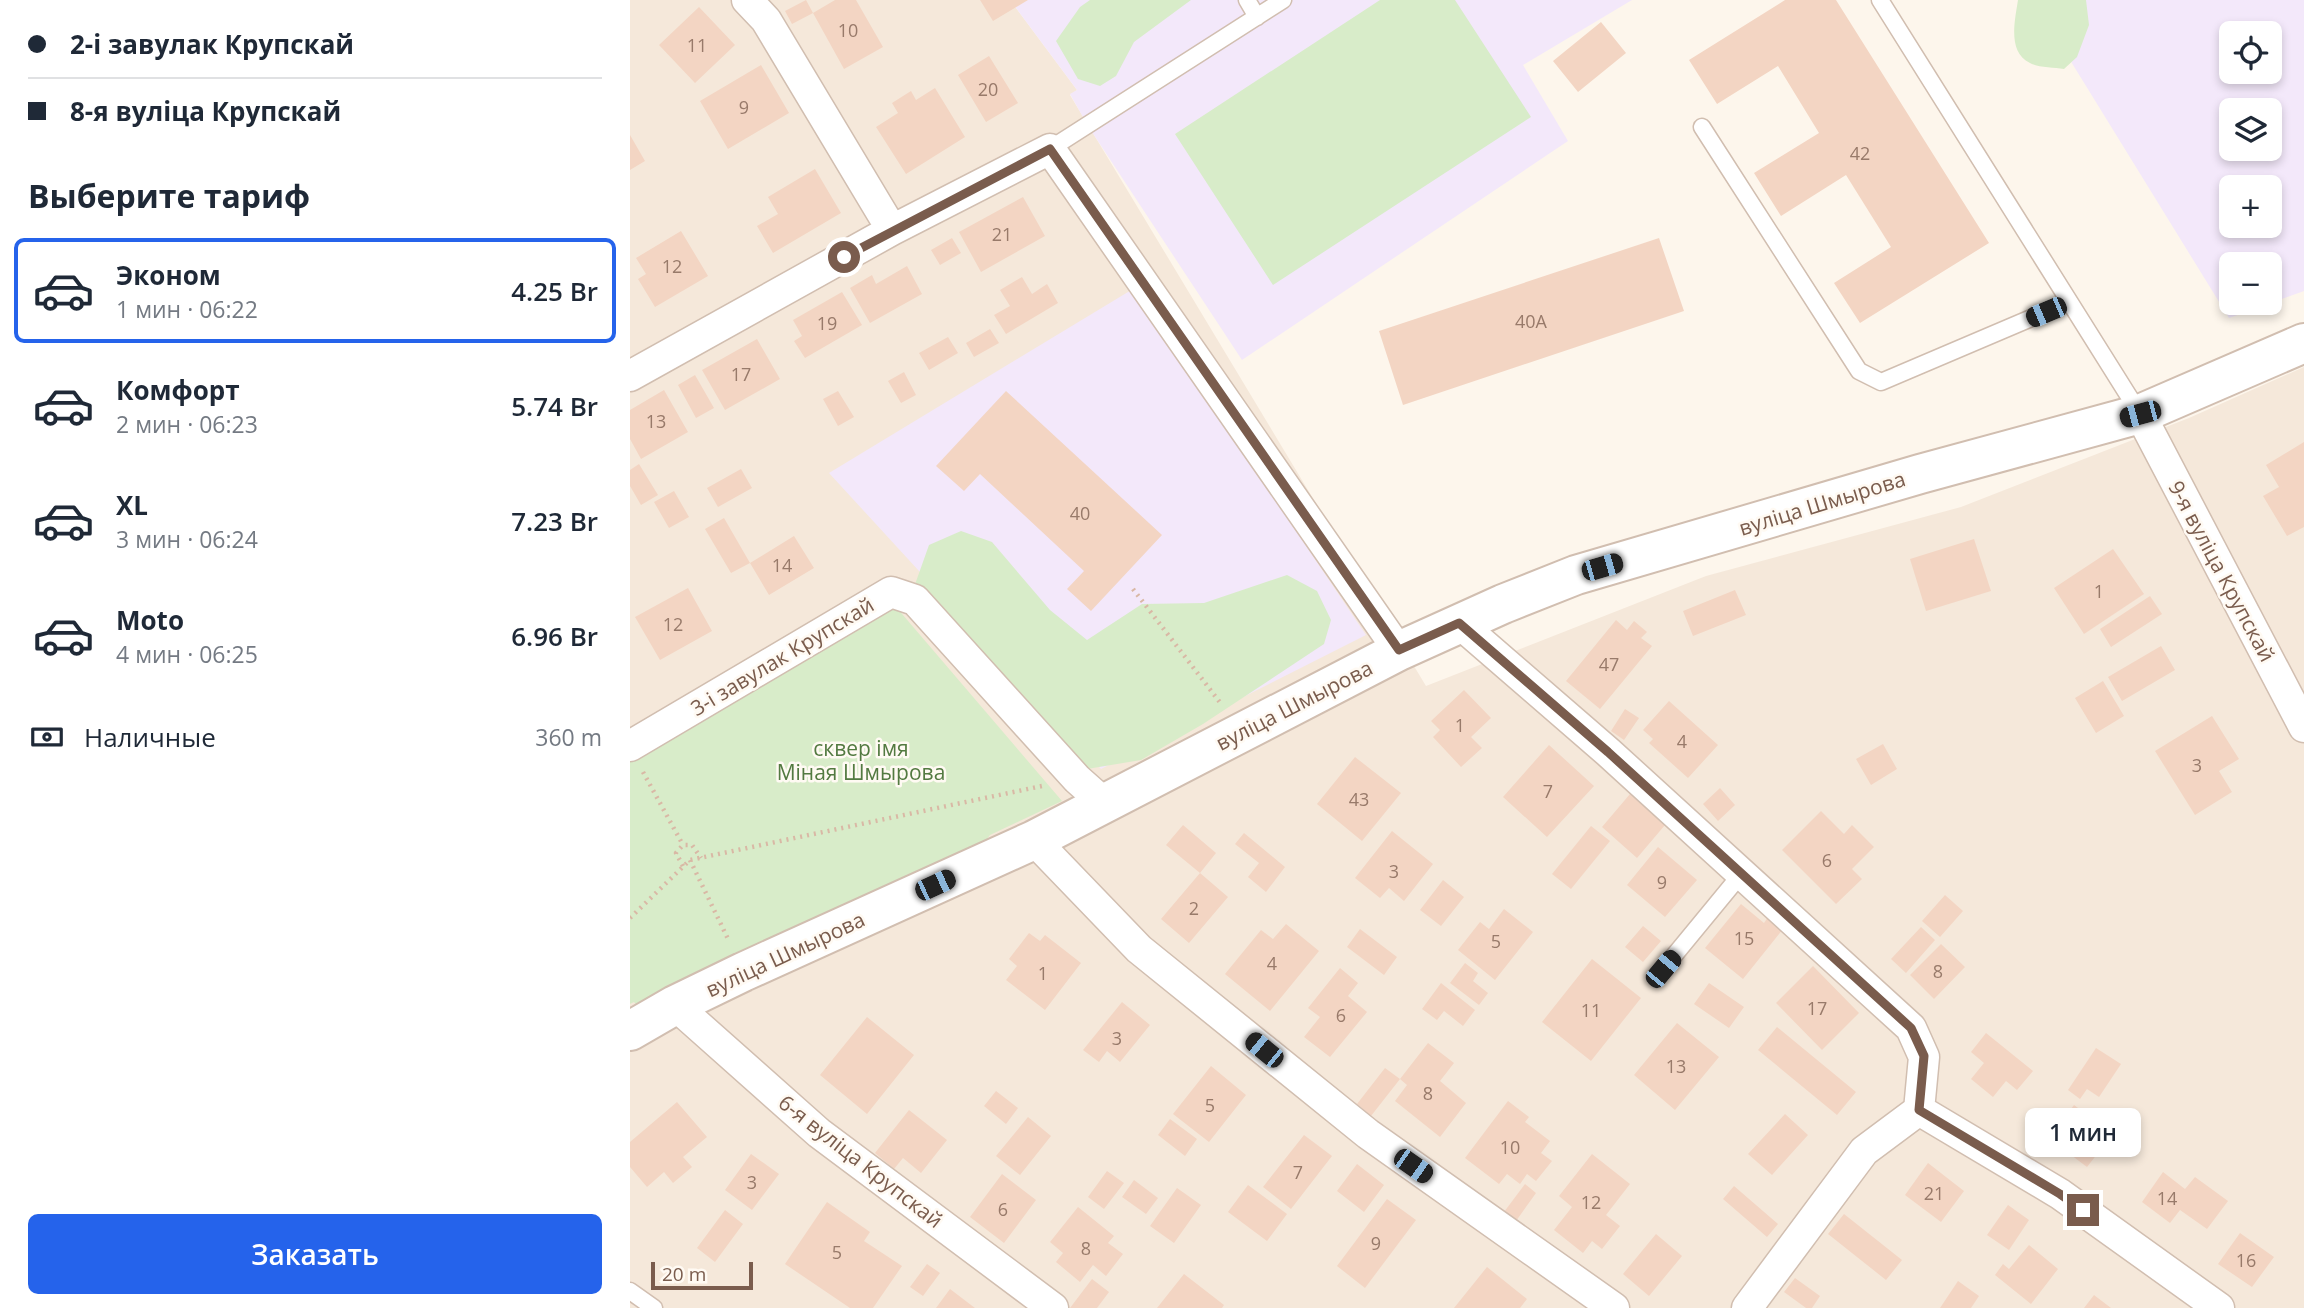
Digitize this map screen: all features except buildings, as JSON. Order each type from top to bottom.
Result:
[{"type":"street","points":[[747,0],[766,19],[892,230]]},
{"type":"street","points":[[630,376],[892,230],[1050,149],[1399,650]]},
{"type":"street","name":"вуліца Шмырова","points":[[630,1031],[675,1005],[1034,840],[1091,791],[1459,623],[1576,575],[1920,474],[2140,414],[2304,343]]},
{"type":"street","name":"9-я вуліца Крупскай","points":[[2140,414],[2304,727]]},
{"type":"street","name":"3-і завулак Крупскай","points":[[633,753],[891,592],[915,600],[1091,791]]},
{"type":"street","points":[[1459,623],[1608,752],[1911,1028],[1924,1056],[1919,1110],[1864,1151],[1747,1308]]},
{"type":"street","points":[[1034,840],[1139,949],[1347,1117],[1614,1308]]},
{"type":"street","name":"6-я вуліца Крупскай","points":[[675,1005],[819,1133],[1053,1308]]},
{"type":"street","points":[[1919,1110],[2060,1194],[2219,1308]]},
{"type":"lane","points":[[1247,0],[1257,17]]},
{"type":"lane","points":[[1050,149],[1283,0]]},
{"type":"lane","points":[[1880,0],[2140,414]]},
{"type":"lane","points":[[1702,127],[1859,371],[1881,382],[2069,302]]},
{"type":"lane","points":[[1663,969],[1742,873]]},
{"type":"lane","points":[[630,1291],[654,1308]]},
{"type":"path","points":[[1133,589],[1223,705]]},
{"type":"path","points":[[633,753],[683,845]]},
{"type":"path","points":[[630,918],[690,860],[1091,791]]},
{"type":"path","points":[[684,866],[676,853],[683,845],[692,845],[701,858]]},
{"type":"path","points":[[690,860],[732,949]]},
{"type":"shaded area","points":[[630,0],[1010,0],[1077,90],[1070,95],[1426,686],[1706,576],[1961,507],[2189,418],[2304,367],[2304,1308],[630,1308]]},
{"type":"shaded area","points":[[1010,0],[1632,0],[1523,65],[1568,141],[1242,360],[1088,126],[1070,94],[1077,90]]},
{"type":"shaded area","points":[[2033,0],[2304,0],[2304,291],[2282,299],[2282,252],[2219,252],[2219,302]]},
{"type":"shaded area","points":[[1133,289],[1366,635],[1101,769],[829,473]]},
{"type":"green space","points":[[1090,0],[1191,0],[1134,42],[1116,76],[1100,86],[1078,79],[1056,41],[1080,7]]},
{"type":"green space","points":[[1380,0],[1455,0],[1531,117],[1273,285],[1175,134]]},
{"type":"green space","points":[[2018,0],[2086,0],[2089,25],[2077,57],[2064,69],[2034,65],[2018,51],[2014,35]]},
{"type":"green space","points":[[961,531],[992,542],[1050,610],[1087,640],[1142,604],[1204,603],[1287,575],[1317,591],[1331,620],[1324,644],[1203,724],[1141,760],[1087,769],[913,590],[929,545]]},
{"type":"green space","name":"сквер імя Міная Шмырова","points":[[891,601],[1062,801],[990,835],[983,844],[639,1008],[634,1002],[630,1004],[630,755]]},
{"type":"route","points":[[844,257],[1050,149],[1399,650],[1459,623],[1608,752],[1911,1028],[1924,1056],[1919,1110],[2083,1210]]}]
